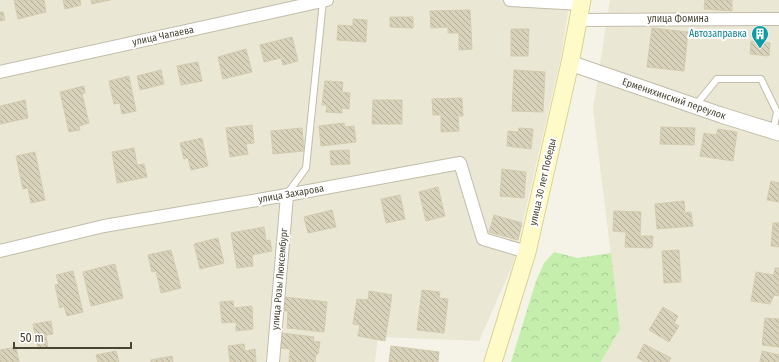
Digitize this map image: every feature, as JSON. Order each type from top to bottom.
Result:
[{"type":"main road","name":"улица 30 лет Победы","points":[[493,362],[527,252],[570,63],[580,8]]},
{"type":"street","name":"улица Чапаева","points":[[0,72],[325,0]]},
{"type":"street","name":"улица Фомина","points":[[510,0],[580,8],[779,19]]},
{"type":"street","name":"Ерменихинский переулок","points":[[570,63],[776,132]]},
{"type":"street","name":"улица Захарова","points":[[0,251],[104,226],[460,164],[483,239],[527,252]]},
{"type":"street","name":"улица Розы Люксембург","points":[[273,362],[286,195]]},
{"type":"lane","points":[[286,195],[306,168],[325,0]]},
{"type":"lane","points":[[695,106],[717,79],[761,79],[777,112],[776,132]]},
{"type":"shaded area","points":[[0,0],[570,0],[560,61],[513,264],[479,341],[378,337],[375,362],[0,362]]},
{"type":"shaded area","points":[[610,0],[779,0],[779,362],[601,362],[620,329],[593,109]]},
{"type":"green space","points":[[554,252],[578,258],[611,253],[620,329],[601,362],[511,362],[536,281],[544,263]]},
{"type":"building","points":[[14,0],[44,0],[46,12],[18,19]]},
{"type":"building","points":[[63,0],[80,0],[81,5],[65,9]]},
{"type":"building","points":[[91,0],[110,0],[92,4]]},
{"type":"building","points":[[705,0],[732,0],[732,11],[704,9]]},
{"type":"building","points":[[470,10],[472,49],[459,50],[459,33],[448,33],[448,27],[431,28],[430,11]]},
{"type":"building","points":[[0,12],[3,12],[5,20],[0,21]]},
{"type":"building","points":[[390,17],[413,17],[413,28],[390,27]]},
{"type":"building","points":[[353,19],[367,20],[366,42],[337,40],[338,25],[353,26]]},
{"type":"building","points":[[652,28],[688,32],[684,71],[647,67]]},
{"type":"building","points":[[511,29],[529,29],[528,56],[511,56]]},
{"type":"building","points":[[292,37],[298,61],[283,65],[281,58],[264,62],[260,45]]},
{"type":"building","name":"Автозаправка","points":[[751,41],[770,43],[769,56],[750,54]]},
{"type":"building","points":[[246,49],[252,72],[223,79],[218,57]]},
{"type":"building","points":[[198,62],[202,81],[181,85],[177,66]]},
{"type":"building","points":[[161,70],[164,84],[140,90],[137,76]]},
{"type":"building","points":[[514,70],[545,72],[543,112],[512,111]]},
{"type":"building","points":[[129,76],[136,111],[122,114],[120,103],[114,104],[109,81]]},
{"type":"building","points":[[325,81],[343,82],[342,92],[350,93],[349,109],[342,108],[342,113],[326,112],[327,105],[322,105]]},
{"type":"building","points":[[84,86],[85,93],[82,94],[89,123],[79,126],[80,130],[69,132],[60,92]]},
{"type":"building","points":[[462,98],[463,116],[458,116],[459,131],[441,132],[441,115],[433,115],[432,99]]},
{"type":"building","points":[[25,100],[28,118],[0,124],[0,106]]},
{"type":"building","points":[[373,100],[402,100],[402,124],[372,124]]},
{"type":"building","points":[[344,123],[345,127],[354,126],[356,142],[321,146],[319,126]]},
{"type":"building","points":[[252,125],[254,143],[246,144],[248,154],[230,157],[226,128]]},
{"type":"building","points":[[661,127],[695,128],[694,145],[660,144]]},
{"type":"building","points":[[302,128],[304,151],[273,154],[271,131]]},
{"type":"building","points":[[519,128],[533,129],[531,149],[507,146],[508,131],[518,132]]},
{"type":"building","points":[[718,129],[737,132],[733,161],[700,156],[704,133],[716,135]]},
{"type":"building","points":[[202,138],[208,166],[191,170],[188,158],[184,159],[180,143]]},
{"type":"building","points":[[134,148],[137,165],[144,164],[147,177],[117,183],[112,152]]},
{"type":"building","points":[[349,150],[350,164],[331,165],[330,151]]},
{"type":"building","points":[[35,152],[45,200],[31,203],[28,188],[23,189],[16,156]]},
{"type":"building","points":[[502,169],[526,172],[524,198],[500,196]]},
{"type":"building","points":[[771,181],[779,183],[779,202],[767,200]]},
{"type":"building","points":[[438,187],[445,216],[426,221],[419,192]]},
{"type":"building","points":[[400,195],[405,219],[386,223],[381,199]]},
{"type":"building","points":[[684,201],[685,213],[691,212],[693,226],[657,229],[655,204]]},
{"type":"building","points":[[332,210],[336,227],[308,233],[304,217]]},
{"type":"building","points":[[614,211],[641,212],[640,236],[653,236],[652,248],[625,247],[626,232],[613,231]]},
{"type":"building","points":[[494,215],[522,223],[518,240],[489,232]]},
{"type":"building","points":[[773,223],[779,223],[779,247],[771,246]]},
{"type":"building","points":[[264,227],[266,241],[270,240],[272,251],[252,255],[253,266],[237,268],[231,233]]},
{"type":"building","points":[[218,238],[224,263],[200,269],[194,244]]},
{"type":"building","points":[[171,250],[181,288],[161,293],[156,271],[152,272],[148,255]]},
{"type":"building","points":[[679,250],[681,282],[664,283],[662,251]]},
{"type":"building","points":[[115,264],[123,298],[91,306],[83,272]]},
{"type":"building","points":[[775,268],[779,268],[779,296],[774,295],[770,304],[751,301],[756,272],[774,275]]},
{"type":"building","points":[[73,271],[83,312],[67,316],[64,306],[60,308],[55,285],[59,284],[56,275]]},
{"type":"building","points":[[422,290],[440,292],[439,298],[448,299],[444,333],[417,330]]},
{"type":"building","points":[[369,291],[392,295],[385,341],[358,336],[360,325],[353,324],[357,299],[368,300]]},
{"type":"building","points":[[285,297],[327,302],[324,332],[287,328],[288,311],[283,311]]},
{"type":"building","points":[[233,301],[234,308],[252,306],[253,329],[236,331],[236,322],[222,323],[220,302]]},
{"type":"building","points":[[663,307],[678,316],[674,323],[679,326],[669,342],[649,330]]},
{"type":"building","points":[[765,318],[779,319],[779,347],[762,345]]},
{"type":"building","points":[[51,321],[53,334],[46,335],[48,348],[38,349],[33,324]]},
{"type":"building","points":[[282,333],[314,337],[313,341],[320,342],[315,362],[289,362],[290,349],[280,348]]},
{"type":"building","points":[[244,344],[245,351],[255,349],[256,362],[230,362],[228,346]]},
{"type":"building","points":[[644,344],[671,358],[669,362],[645,362],[637,358]]},
{"type":"building","points":[[391,346],[439,352],[438,362],[389,362]]},
{"type":"building","points":[[16,347],[19,362],[0,362],[0,350]]},
{"type":"building","points":[[116,351],[119,362],[98,362],[96,355]]},
{"type":"building","points":[[762,351],[779,355],[779,362],[760,362]]},
{"type":"building","points":[[172,356],[173,362],[151,362],[151,360]]},
{"type":"place","name":"Автозаправка","points":[[760,49]]}]
